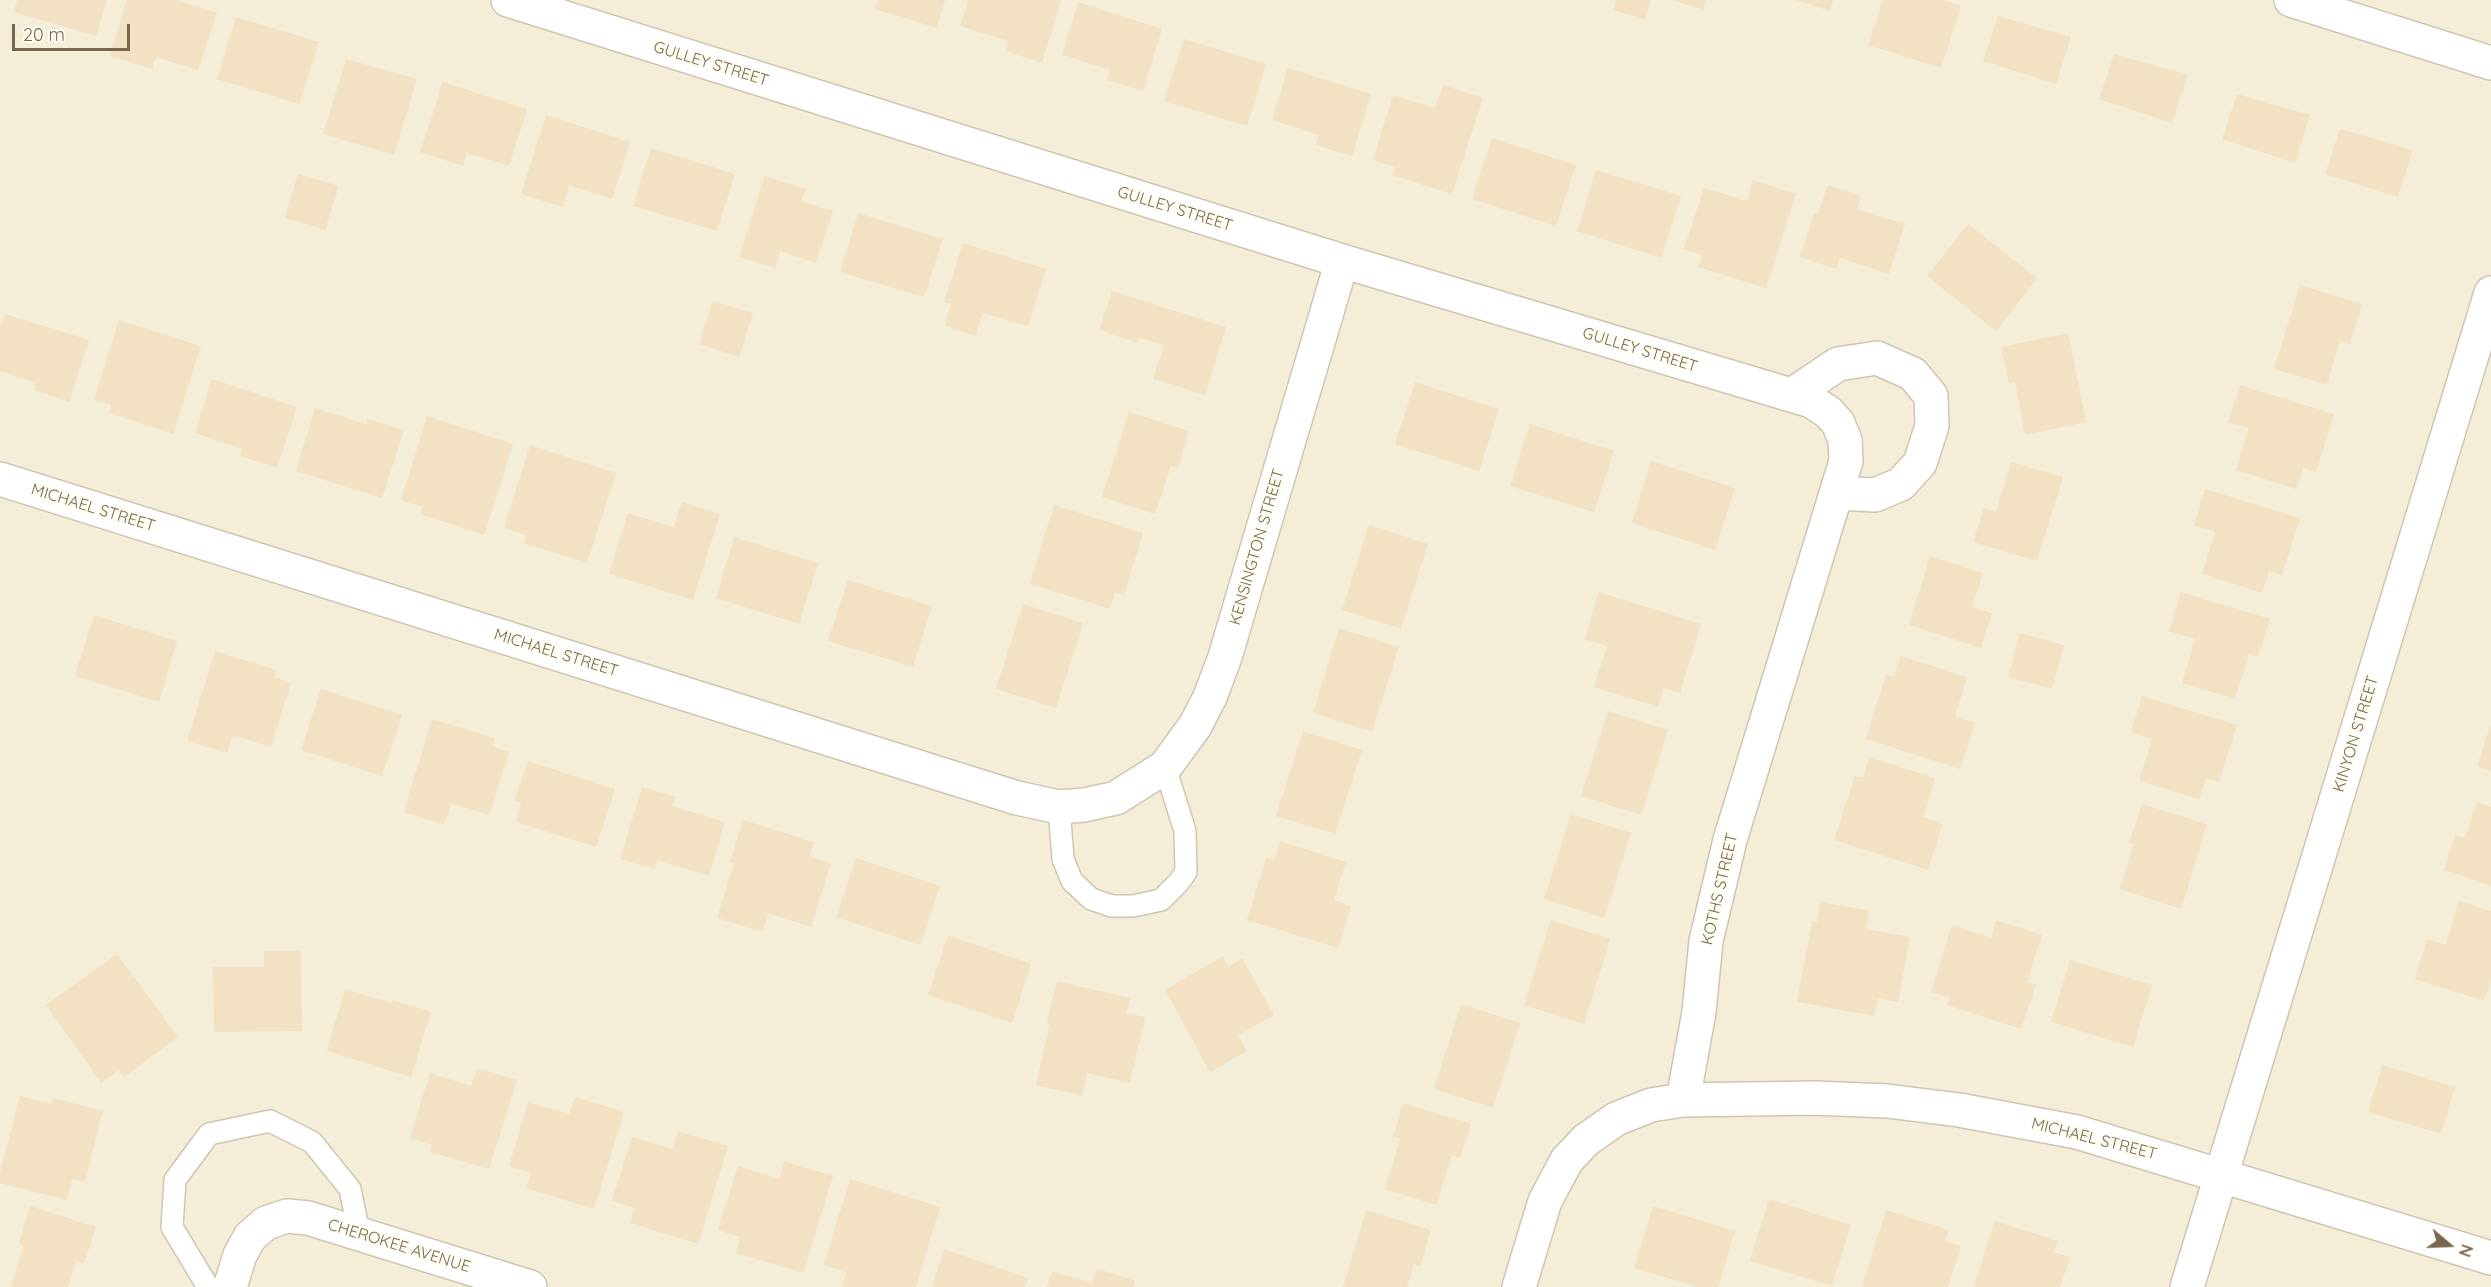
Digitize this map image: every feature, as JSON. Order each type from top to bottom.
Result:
[{"type":"street","name":"GULLEY STREET","points":[[508,0],[1342,261],[1811,401],[1828,412],[1838,423]]},
{"type":"street","points":[[2291,0],[2491,63]]},
{"type":"street","name":"KENSINGTON STREET","points":[[1116,798],[1165,767],[1195,726],[1210,697],[1225,657],[1342,261]]},
{"type":"street","name":"KINYON STREET","points":[[2187,1287],[2491,293]]},
{"type":"street","points":[[1792,395],[1838,364],[1877,358],[1913,374],[1931,396],[1932,426],[1920,463],[1900,484],[1875,495],[1837,493]]},
{"type":"street","name":"KOTHS STREET","points":[[1683,1100],[1699,1012],[1706,941],[1730,840],[1846,461],[1845,441],[1838,423]]},
{"type":"street","name":"MICHAEL STREET","points":[[0,479],[1006,794],[1059,807],[1084,805],[1116,798]]},
{"type":"street","name":"MICHAEL STREET","points":[[1683,1100],[1814,1098],[1887,1101],[1959,1110],[2077,1132],[2222,1174],[2491,1258]]},
{"type":"street","points":[[1519,1287],[1545,1200],[1567,1160],[1586,1140],[1616,1119],[1651,1105],[1683,1100]]},
{"type":"street","name":"CHEROKEE AVENUE","points":[[230,1287],[240,1255],[250,1237],[267,1223],[287,1216],[308,1218],[530,1287]]},
{"type":"lane","points":[[1059,807],[1063,859],[1072,881],[1091,899],[1112,906],[1133,906],[1161,900],[1178,884],[1186,872],[1185,831],[1165,767]]},
{"type":"lane","points":[[208,1287],[172,1227],[175,1180],[208,1134],[270,1121],[312,1142],[350,1189],[359,1233]]},
{"type":"shaded area","points":[[0,0],[2491,0],[2491,1287],[0,1287]]},
{"type":"building","points":[[17,0],[107,0],[96,36],[14,12]]},
{"type":"building","points":[[127,0],[177,0],[217,13],[198,70],[156,57],[152,69],[110,56]]},
{"type":"building","points":[[878,0],[945,0],[937,28],[874,9]]},
{"type":"building","points":[[969,0],[1061,0],[1042,63],[1006,51],[1008,41],[960,26]]},
{"type":"building","points":[[1617,0],[1651,0],[1645,20],[1614,10]]},
{"type":"building","points":[[1672,0],[1706,0],[1703,10]]},
{"type":"building","points":[[1796,0],[1833,0],[1830,11]]},
{"type":"building","points":[[1883,0],[1944,0],[1961,6],[1941,68],[1868,45]]},
{"type":"building","points":[[1078,2],[1162,29],[1143,91],[1107,80],[1110,70],[1062,55]]},
{"type":"building","points":[[1998,16],[2071,37],[2056,84],[1983,61]]},
{"type":"building","points":[[236,17],[319,42],[299,104],[217,79]]},
{"type":"building","points":[[1184,39],[1266,64],[1247,126],[1164,101]]},
{"type":"building","points":[[2114,54],[2188,75],[2172,123],[2099,99]]},
{"type":"building","points":[[346,59],[417,79],[394,155],[323,134]]},
{"type":"building","points":[[1288,68],[1371,94],[1352,156],[1316,145],[1319,135],[1272,120]]},
{"type":"building","points":[[443,82],[527,109],[509,166],[467,153],[463,166],[420,152]]},
{"type":"building","points":[[1443,85],[1483,98],[1452,194],[1392,175],[1395,167],[1373,160],[1393,95],[1435,108]]},
{"type":"building","points":[[2237,94],[2310,115],[2295,163],[2222,139]]},
{"type":"building","points":[[546,115],[630,142],[612,199],[569,185],[563,207],[521,194]]},
{"type":"building","points":[[2340,129],[2413,150],[2398,197],[2325,174]]},
{"type":"building","points":[[1492,138],[1576,165],[1556,226],[1472,199]]},
{"type":"building","points":[[651,148],[735,174],[717,231],[633,206]]},
{"type":"building","points":[[1596,170],[1681,196],[1661,258],[1577,231]]},
{"type":"building","points":[[298,174],[339,186],[325,230],[285,218]]},
{"type":"building","points":[[765,176],[806,189],[801,201],[833,211],[816,263],[780,251],[775,268],[739,257]]},
{"type":"building","points":[[1753,180],[1796,194],[1766,288],[1698,267],[1702,255],[1684,249],[1704,188],[1747,201]]},
{"type":"building","points":[[1828,185],[1861,196],[1857,209],[1905,224],[1889,274],[1840,258],[1836,269],[1800,257],[1814,213],[1818,214]]},
{"type":"building","points":[[858,213],[943,239],[924,297],[840,272]]},
{"type":"building","points":[[1968,224],[2037,278],[1996,331],[1927,276]]},
{"type":"building","points":[[963,243],[1046,269],[1028,326],[983,313],[975,336],[945,326],[951,304],[944,302]]},
{"type":"building","points":[[2300,285],[2362,304],[2350,344],[2340,341],[2327,385],[2274,369]]},
{"type":"building","points":[[1112,291],[1226,327],[1205,395],[1153,379],[1164,345],[1139,338],[1138,343],[1099,330]]},
{"type":"building","points":[[713,301],[753,313],[739,357],[699,344]]},
{"type":"building","points":[[5,314],[89,340],[69,402],[34,390],[36,383],[0,371],[0,329]]},
{"type":"building","points":[[119,320],[201,346],[173,434],[109,413],[111,405],[94,400]]},
{"type":"building","points":[[2068,333],[2086,422],[2025,435],[2015,382],[2009,383],[2001,347]]},
{"type":"building","points":[[212,379],[297,407],[277,468],[240,456],[242,449],[195,433]]},
{"type":"building","points":[[1415,382],[1499,409],[1479,471],[1395,444]]},
{"type":"building","points":[[2240,385],[2334,414],[2316,472],[2303,468],[2296,489],[2236,470],[2249,428],[2228,422]]},
{"type":"building","points":[[315,408],[366,424],[368,419],[404,430],[382,498],[296,471]]},
{"type":"building","points":[[1129,412],[1189,431],[1178,468],[1171,466],[1155,514],[1102,497]]},
{"type":"building","points":[[427,416],[513,444],[484,535],[420,514],[423,507],[401,500]]},
{"type":"building","points":[[1530,424],[1614,451],[1594,512],[1510,486]]},
{"type":"building","points":[[530,445],[616,473],[587,563],[523,543],[526,535],[504,528]]},
{"type":"building","points":[[1651,461],[1735,488],[1715,550],[1632,523]]},
{"type":"building","points":[[2011,462],[2063,477],[2037,561],[1973,542],[1984,508],[1996,512]]},
{"type":"building","points":[[2205,489],[2300,518],[2282,575],[2269,571],[2262,593],[2202,574],[2215,532],[2194,525]]},
{"type":"building","points":[[682,502],[720,514],[693,600],[609,574],[628,513],[674,527]]},
{"type":"building","points":[[1054,505],[1143,533],[1124,595],[1115,592],[1110,609],[1030,584]]},
{"type":"building","points":[[1369,525],[1428,544],[1401,629],[1342,610]]},
{"type":"building","points":[[734,537],[818,563],[799,624],[716,598]]},
{"type":"building","points":[[1930,556],[1983,573],[1972,607],[1992,613],[1981,648],[1909,625]]},
{"type":"building","points":[[848,580],[932,606],[913,667],[828,641]]},
{"type":"building","points":[[1599,592],[1701,624],[1680,693],[1664,688],[1658,707],[1594,687],[1607,646],[1585,639]]},
{"type":"building","points":[[2181,592],[2270,619],[2258,657],[2249,654],[2235,699],[2182,683],[2195,639],[2169,631]]},
{"type":"building","points":[[1023,604],[1083,623],[1056,708],[996,689]]},
{"type":"building","points":[[94,615],[177,641],[159,702],[75,676]]},
{"type":"building","points":[[1339,628],[1399,647],[1372,732],[1313,713]]},
{"type":"building","points":[[2020,633],[2064,645],[2052,689],[2008,677]]},
{"type":"building","points":[[215,651],[277,670],[274,677],[291,683],[271,747],[233,735],[227,753],[187,741]]},
{"type":"building","points":[[1901,656],[1967,677],[1955,716],[1975,723],[1960,769],[1866,739],[1886,674],[1894,677]]},
{"type":"building","points":[[321,689],[402,715],[382,776],[301,750]]},
{"type":"building","points":[[2142,696],[2237,725],[2219,782],[2206,778],[2199,799],[2139,781],[2152,739],[2131,732]]},
{"type":"building","points":[[1608,711],[1668,730],[1641,815],[1581,796]]},
{"type":"building","points":[[432,719],[495,738],[492,746],[509,752],[489,815],[451,804],[444,825],[404,812]]},
{"type":"building","points":[[2491,724],[2491,771],[2477,766]]},
{"type":"building","points":[[1303,731],[1362,750],[1335,834],[1276,816]]},
{"type":"building","points":[[1869,757],[1935,778],[1923,817],[1943,824],[1928,870],[1834,840],[1855,776],[1863,778]]},
{"type":"building","points":[[528,761],[615,789],[596,847],[516,822],[521,803],[514,801]]},
{"type":"building","points":[[642,787],[676,797],[672,806],[725,822],[709,876],[657,860],[655,869],[620,859]]},
{"type":"building","points":[[2477,802],[2491,807],[2491,886],[2444,870],[2455,835],[2465,838]]},
{"type":"building","points":[[2142,804],[2207,824],[2181,909],[2120,889],[2134,844],[2129,843]]},
{"type":"building","points":[[1571,814],[1631,833],[1604,918],[1544,899]]},
{"type":"building","points":[[743,820],[814,842],[809,856],[831,863],[811,927],[768,913],[763,932],[717,918],[734,863],[730,862]]},
{"type":"building","points":[[1280,841],[1346,862],[1334,900],[1351,906],[1338,948],[1247,920],[1266,858],[1274,860]]},
{"type":"building","points":[[856,858],[940,886],[920,945],[836,917]]},
{"type":"building","points":[[2459,901],[2491,911],[2491,980],[2484,1001],[2415,979],[2427,939],[2446,945]]},
{"type":"building","points":[[1820,902],[1869,910],[1866,929],[1910,937],[1898,1002],[1878,998],[1874,1016],[1797,1002],[1812,921],[1817,922]]},
{"type":"building","points":[[1551,920],[1610,939],[1584,1024],[1524,1005]]},
{"type":"building","points":[[1996,920],[2042,935],[2027,982],[2036,985],[2021,1029],[1947,1005],[1950,998],[1931,992],[1952,925],[1991,938]]},
{"type":"building","points":[[948,935],[1031,964],[1012,1023],[928,995]]},
{"type":"building","points":[[264,951],[301,951],[302,1031],[214,1032],[213,967],[264,967]]},
{"type":"building","points":[[117,954],[178,1037],[124,1077],[119,1070],[101,1083],[46,1005]]},
{"type":"building","points":[[1223,956],[1228,967],[1242,958],[1274,1015],[1238,1035],[1247,1051],[1210,1072],[1165,990]]},
{"type":"building","points":[[2070,960],[2152,985],[2133,1047],[2051,1022]]},
{"type":"building","points":[[1057,981],[1130,998],[1126,1013],[1145,1017],[1130,1083],[1087,1073],[1082,1096],[1036,1085]]},
{"type":"building","points":[[345,989],[431,1012],[411,1077],[327,1051]]},
{"type":"building","points":[[1461,1004],[1520,1023],[1493,1108],[1434,1089]]},
{"type":"building","points":[[2382,1065],[2455,1087],[2441,1134],[2368,1112]]},
{"type":"building","points":[[477,1068],[517,1080],[489,1169],[430,1152],[432,1145],[410,1138],[430,1073],[471,1086]]},
{"type":"building","points":[[20,1096],[51,1104],[53,1098],[103,1111],[85,1182],[72,1179],[67,1200],[0,1183],[0,1172]]},
{"type":"building","points":[[575,1097],[624,1112],[594,1209],[526,1188],[531,1173],[509,1166],[528,1102],[569,1114]]},
{"type":"building","points":[[1403,1103],[1471,1124],[1460,1158],[1452,1155],[1436,1205],[1385,1189],[1400,1139],[1393,1137]]},
{"type":"building","points":[[678,1131],[728,1146],[698,1244],[630,1223],[635,1208],[612,1201],[632,1137],[673,1149]]},
{"type":"building","points":[[784,1161],[833,1176],[803,1273],[736,1253],[740,1237],[718,1230],[738,1166],[779,1179]]},
{"type":"building","points":[[850,1179],[940,1207],[916,1287],[842,1287],[846,1272],[824,1265]]},
{"type":"building","points":[[1769,1199],[1851,1225],[1832,1286],[1750,1261]]},
{"type":"building","points":[[30,1206],[96,1227],[84,1263],[76,1261],[68,1287],[11,1287],[24,1246],[19,1244]]},
{"type":"building","points":[[1653,1206],[1735,1231],[1718,1287],[1698,1287],[1634,1268]]},
{"type":"building","points":[[1366,1210],[1431,1230],[1420,1266],[1414,1264],[1407,1287],[1343,1287]]},
{"type":"building","points":[[1886,1210],[1949,1230],[1945,1241],[1961,1246],[1948,1287],[1862,1287]]},
{"type":"building","points":[[1995,1221],[2058,1241],[2054,1252],[2070,1257],[2060,1287],[1974,1287]]},
{"type":"building","points":[[944,1249],[1028,1278],[1025,1287],[932,1287]]},
{"type":"building","points":[[1097,1269],[1135,1280],[1133,1287],[1047,1287],[1052,1271],[1092,1283]]}]
